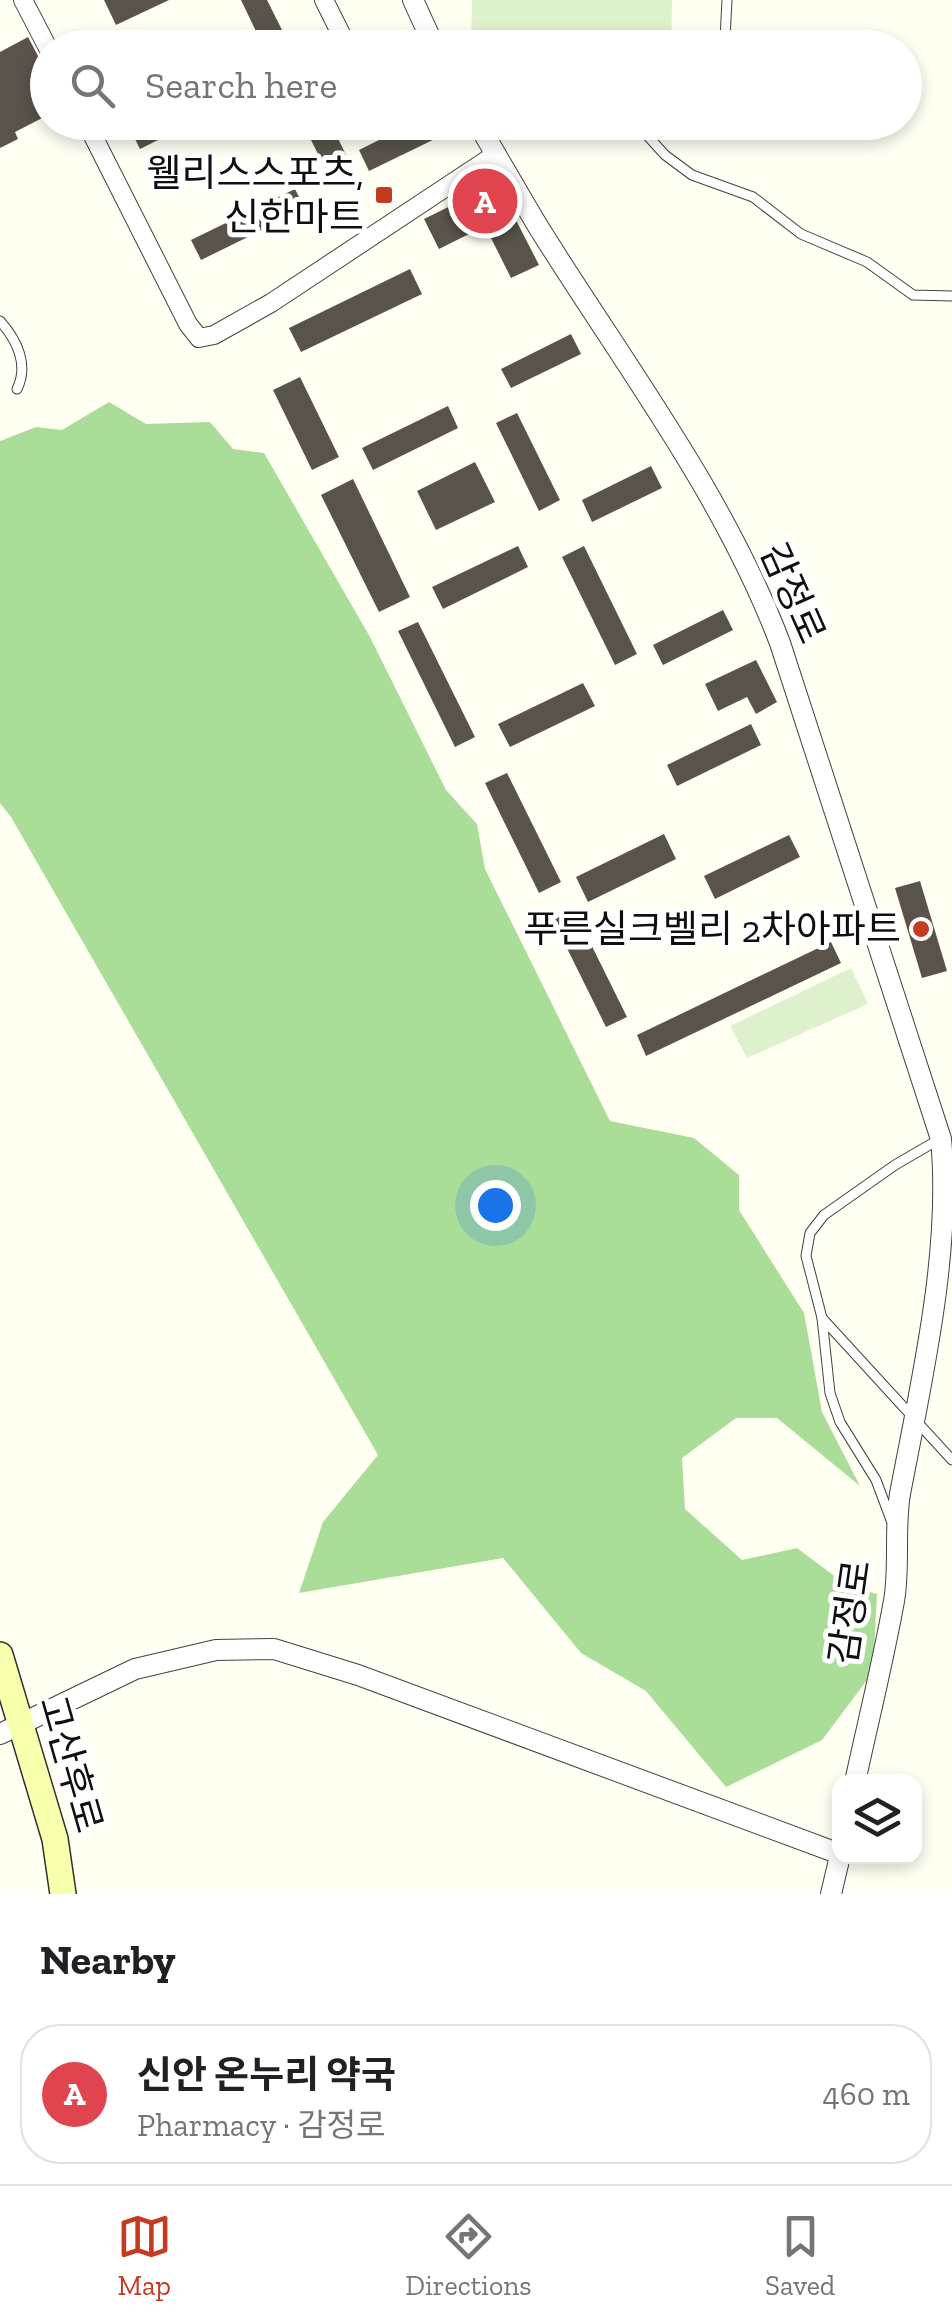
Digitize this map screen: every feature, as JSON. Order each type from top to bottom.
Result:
[{"type":"main road","name":"고산후로","points":[[0,1655],[11,1729],[56,1840],[63,1894]]},
{"type":"street","points":[[22,0],[38,30]]},
{"type":"street","points":[[324,0],[339,30]]},
{"type":"street","points":[[413,0],[427,30]]},
{"type":"street","points":[[95,140],[188,324],[199,338],[214,335],[272,304],[496,154]]},
{"type":"street","name":"감정로","points":[[488,140],[538,227],[676,439],[763,600],[947,1168],[948,1208],[937,1308],[918,1422],[901,1493],[895,1597],[857,1774]]},
{"type":"street","points":[[11,1729],[135,1669],[216,1650],[274,1649],[358,1674],[832,1852]]},
{"type":"street","points":[[831,1894],[838,1864]]},
{"type":"lane","points":[[725,30],[728,0]]},
{"type":"lane","points":[[652,140],[692,175],[753,197],[801,234],[867,262],[913,295],[952,296]]},
{"type":"lane","points":[[0,321],[14,340],[22,363],[23,378],[18,389]]},
{"type":"lane","name":"감정로","points":[[895,1546],[883,1496],[840,1422],[830,1393],[822,1318],[806,1242],[815,1224],[894,1165],[940,1139]]},
{"type":"lane","name":"감정로","points":[[822,1318],[952,1460]]},
{"type":"green space","points":[[472,0],[672,0],[671,30],[471,30]]},
{"type":"green space","points":[[109,402],[146,424],[210,422],[233,449],[264,453],[370,637],[446,790],[477,824],[485,869],[610,1121],[694,1138],[739,1175],[739,1210],[804,1313],[822,1412],[860,1486],[777,1418],[736,1418],[682,1458],[685,1509],[742,1560],[797,1548],[845,1584],[877,1594],[873,1672],[822,1740],[726,1787],[646,1691],[581,1653],[503,1558],[299,1593],[323,1522],[378,1455],[0,803],[0,441],[36,427],[62,430]]},
{"type":"green space","points":[[851,968],[868,1004],[747,1058],[730,1026]]},
{"type":"building","points":[[104,0],[169,0],[116,25]]},
{"type":"building","points":[[241,0],[267,0],[282,30],[255,30]]},
{"type":"building","points":[[28,37],[30,41],[30,124],[15,132],[18,139],[0,148],[0,52]]},
{"type":"building","points":[[136,140],[158,140],[140,149]]},
{"type":"building","points":[[311,140],[339,140],[347,157],[325,168]]},
{"type":"building","points":[[379,140],[433,140],[369,171],[359,150]]},
{"type":"building","points":[[497,183],[539,265],[511,278],[485,226],[439,249],[424,219]]},
{"type":"building","points":[[295,189],[305,209],[201,260],[191,240]]},
{"type":"building","points":[[410,269],[422,294],[301,352],[289,328]]},
{"type":"building","points":[[571,334],[581,354],[511,388],[501,369]]},
{"type":"building","points":[[300,377],[339,457],[312,470],[273,390]]},
{"type":"building","points":[[448,406],[458,428],[373,470],[362,448]]},
{"type":"building","points":[[517,413],[560,500],[539,511],[496,423]]},
{"type":"building","points":[[475,462],[495,502],[436,530],[417,491]]},
{"type":"building","points":[[651,466],[662,488],[592,522],[582,500]]},
{"type":"building","points":[[353,479],[410,597],[379,612],[321,495]]},
{"type":"building","points":[[518,546],[528,567],[443,609],[432,587]]},
{"type":"building","points":[[584,546],[637,654],[615,665],[562,557]]},
{"type":"building","points":[[723,610],[733,630],[663,665],[653,645]]},
{"type":"building","points":[[418,622],[475,737],[455,747],[398,631]]},
{"type":"building","points":[[756,660],[777,702],[756,714],[747,697],[718,711],[705,684]]},
{"type":"building","points":[[583,683],[595,706],[510,747],[498,724]]},
{"type":"building","points":[[751,724],[761,745],[677,786],[667,765]]},
{"type":"building","points":[[507,773],[561,882],[539,893],[485,783]]},
{"type":"building","points":[[664,834],[676,859],[588,902],[576,877]]},
{"type":"building","points":[[789,835],[800,857],[715,899],[704,876]]},
{"type":"building","name":"푸른실크벨리 2차아파트","points":[[920,881],[947,971],[922,978],[895,888]]},
{"type":"building","points":[[574,910],[627,1017],[606,1027],[553,920]]},
{"type":"building","points":[[831,942],[841,963],[646,1056],[637,1035]]},
{"type":"place","name":"웰리스스포츠, 신한마트","points":[[384,195]]},
{"type":"place","name":"신안 온누리 약국","points":[[485,201]]},
{"type":"place","name":"푸른실크벨리 2차아파트","points":[[921,929]]}]
